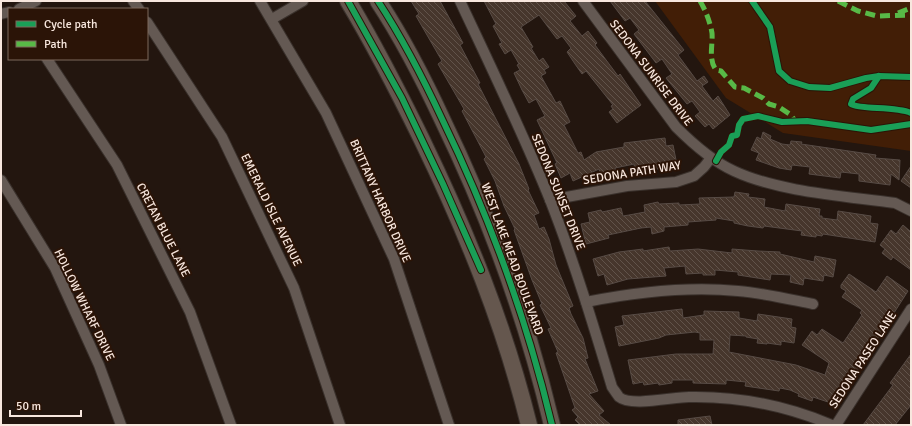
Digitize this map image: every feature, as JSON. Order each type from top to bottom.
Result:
[{"type":"main road","points":[[348,1],[402,98],[475,256],[505,339],[529,425]]},
{"type":"main road","name":"WEST LAKE MEAD BOULEVARD","points":[[378,1],[425,84],[469,175],[498,247],[534,356],[552,425]]},
{"type":"street","points":[[21,8],[36,1]]},
{"type":"street","points":[[272,20],[303,1]]},
{"type":"street","name":"SEDONA SUNSET DRIVE","points":[[460,1],[550,200],[586,302],[612,387],[620,398],[631,402],[688,397],[712,397],[760,403],[790,410],[832,425]]},
{"type":"street","name":"SEDONA SUNRISE DRIVE","points":[[583,1],[676,127],[691,142],[711,158],[733,171],[775,185],[895,203],[911,212]]},
{"type":"street","name":"BRITTANY HARBOR DRIVE","points":[[263,2],[326,113],[394,259],[449,425]]},
{"type":"street","name":"EMERALD ISLE AVENUE","points":[[148,24],[222,137],[294,288],[340,425]]},
{"type":"street","name":"CRETAN BLUE LANE","points":[[48,60],[116,165],[190,312],[231,425]]},
{"type":"street","name":"SEDONA PATH WAY","points":[[550,200],[627,186],[676,182],[694,176],[711,158]]},
{"type":"street","name":"HOLLOW WHARF DRIVE","points":[[1,180],[55,268],[99,365],[121,425]]},
{"type":"street","points":[[586,302],[665,290],[737,291],[768,295],[813,304]]},
{"type":"street","name":"SEDONA PASEO LANE","points":[[836,425],[911,309]]},
{"type":"shaded area","points":[[655,1],[911,1],[911,151],[783,133],[726,98]]},
{"type":"building","points":[[411,1],[440,1],[463,43],[460,45],[519,164],[529,189],[528,190],[539,213],[534,215],[539,229],[544,227],[549,239],[556,265],[573,306],[569,308],[571,314],[583,338],[588,358],[585,359],[598,391],[589,394],[604,411],[599,415],[611,425],[580,425],[575,420],[578,417],[572,410],[575,408],[556,353],[558,352],[548,329],[551,328],[540,305],[542,304],[514,230],[515,229],[484,159],[486,157],[462,111],[464,109],[438,64],[442,61],[416,16],[419,14]]},
{"type":"building","points":[[484,1],[564,1],[576,16],[570,21],[582,36],[588,31],[597,43],[595,45],[618,76],[620,74],[641,105],[617,123],[609,112],[613,109],[611,106],[613,105],[586,71],[582,74],[567,52],[571,48],[562,36],[557,39],[539,15],[521,27],[533,47],[531,48],[539,61],[543,58],[549,67],[544,70],[546,73],[541,76],[556,103],[560,101],[570,122],[564,125],[578,153],[581,152],[584,160],[596,152],[624,147],[624,143],[665,138],[666,146],[673,145],[676,160],[667,162],[668,167],[657,169],[656,166],[635,170],[634,164],[615,168],[616,173],[601,176],[599,169],[573,181],[570,173],[561,178],[555,164],[557,163],[537,120],[545,116],[536,99],[529,103],[522,90],[514,73],[520,70],[517,65],[519,64],[511,50],[505,54],[499,44],[502,43],[493,26],[496,24]]},
{"type":"building","points":[[610,1],[645,1],[684,50],[678,55],[697,81],[704,76],[708,82],[702,86],[713,101],[718,96],[730,115],[713,129],[709,124],[705,127],[695,116],[700,112],[692,101],[687,104],[666,78],[672,74],[662,59],[656,63],[634,34],[639,30],[630,18],[625,21]]},
{"type":"building","points":[[763,132],[771,136],[770,139],[782,144],[790,145],[791,141],[802,142],[801,144],[876,155],[875,158],[900,160],[899,180],[891,174],[890,185],[859,181],[859,174],[841,172],[840,178],[809,174],[810,167],[792,165],[791,170],[779,168],[756,160],[759,153],[751,150],[757,137],[761,139]]},
{"type":"building","points":[[911,166],[911,188],[901,181]]},
{"type":"building","points":[[735,192],[749,194],[748,197],[765,199],[764,207],[785,211],[786,204],[820,209],[819,216],[822,216],[822,218],[837,220],[838,211],[871,216],[870,223],[878,224],[875,242],[823,234],[822,236],[816,235],[816,237],[801,235],[802,231],[764,226],[763,228],[748,226],[734,223],[734,221],[716,218],[716,220],[688,222],[688,225],[664,227],[664,231],[652,234],[651,227],[641,228],[608,235],[609,238],[586,244],[581,224],[590,222],[588,213],[621,208],[623,216],[645,212],[644,205],[658,202],[659,204],[679,203],[679,205],[700,204],[699,198],[734,197]]},
{"type":"building","points":[[903,225],[911,232],[911,270],[893,257],[891,260],[882,253],[885,249],[880,245],[891,230],[896,234]]},
{"type":"building","points":[[669,247],[670,251],[698,249],[732,253],[732,249],[780,252],[780,254],[814,262],[815,256],[836,260],[833,277],[824,275],[823,281],[804,278],[803,285],[790,282],[791,275],[771,274],[770,280],[738,275],[738,272],[715,270],[715,275],[703,275],[703,273],[686,274],[685,266],[664,268],[666,276],[628,279],[607,285],[604,274],[598,276],[593,259],[619,252],[643,249],[643,251]]},
{"type":"building","points":[[849,274],[876,292],[887,276],[908,291],[853,377],[848,373],[837,405],[813,397],[812,401],[798,396],[799,394],[790,390],[780,388],[779,391],[745,386],[746,382],[726,380],[726,384],[693,383],[693,380],[672,380],[672,383],[659,385],[658,383],[644,385],[643,382],[633,384],[628,360],[676,354],[713,354],[714,340],[700,340],[700,333],[695,332],[666,335],[659,338],[619,346],[615,327],[624,325],[622,316],[682,309],[683,318],[704,315],[704,311],[739,312],[739,318],[757,321],[758,314],[792,319],[791,327],[796,328],[794,343],[781,341],[781,345],[757,343],[758,339],[746,336],[730,335],[729,352],[796,365],[825,375],[829,363],[802,345],[812,331],[817,335],[822,329],[843,343],[862,315],[860,313],[862,310],[842,297],[846,291],[841,288],[841,285]]},
{"type":"building","points":[[911,354],[911,405],[895,425],[863,425],[893,385],[890,383]]},
{"type":"building","points":[[710,416],[712,425],[678,425],[678,420]]},
{"type":"marked path","points":[[700,1],[706,13],[712,33],[711,57],[716,70],[721,71],[735,87],[744,88],[763,98],[769,104],[779,107],[791,115],[795,121]]},
{"type":"marked path","points":[[838,1],[858,11],[877,16],[911,15]]},
{"type":"marked path","points":[[898,13],[911,8]]},
{"type":"cycle path","points":[[348,1],[402,98],[443,184],[481,270]]},
{"type":"cycle path","points":[[378,1],[405,45],[421,75],[460,158],[492,232],[519,308],[552,425]]},
{"type":"cycle path","points":[[752,1],[770,27],[779,71],[790,81],[809,87],[830,88],[879,76],[911,77]]},
{"type":"cycle path","points":[[879,76],[871,88],[853,99],[851,104],[862,107],[896,109],[911,113]]},
{"type":"cycle path","points":[[716,161],[721,152],[729,145],[732,136],[737,135],[739,125],[743,119],[758,116],[782,122],[807,121],[871,130],[911,124]]}]
